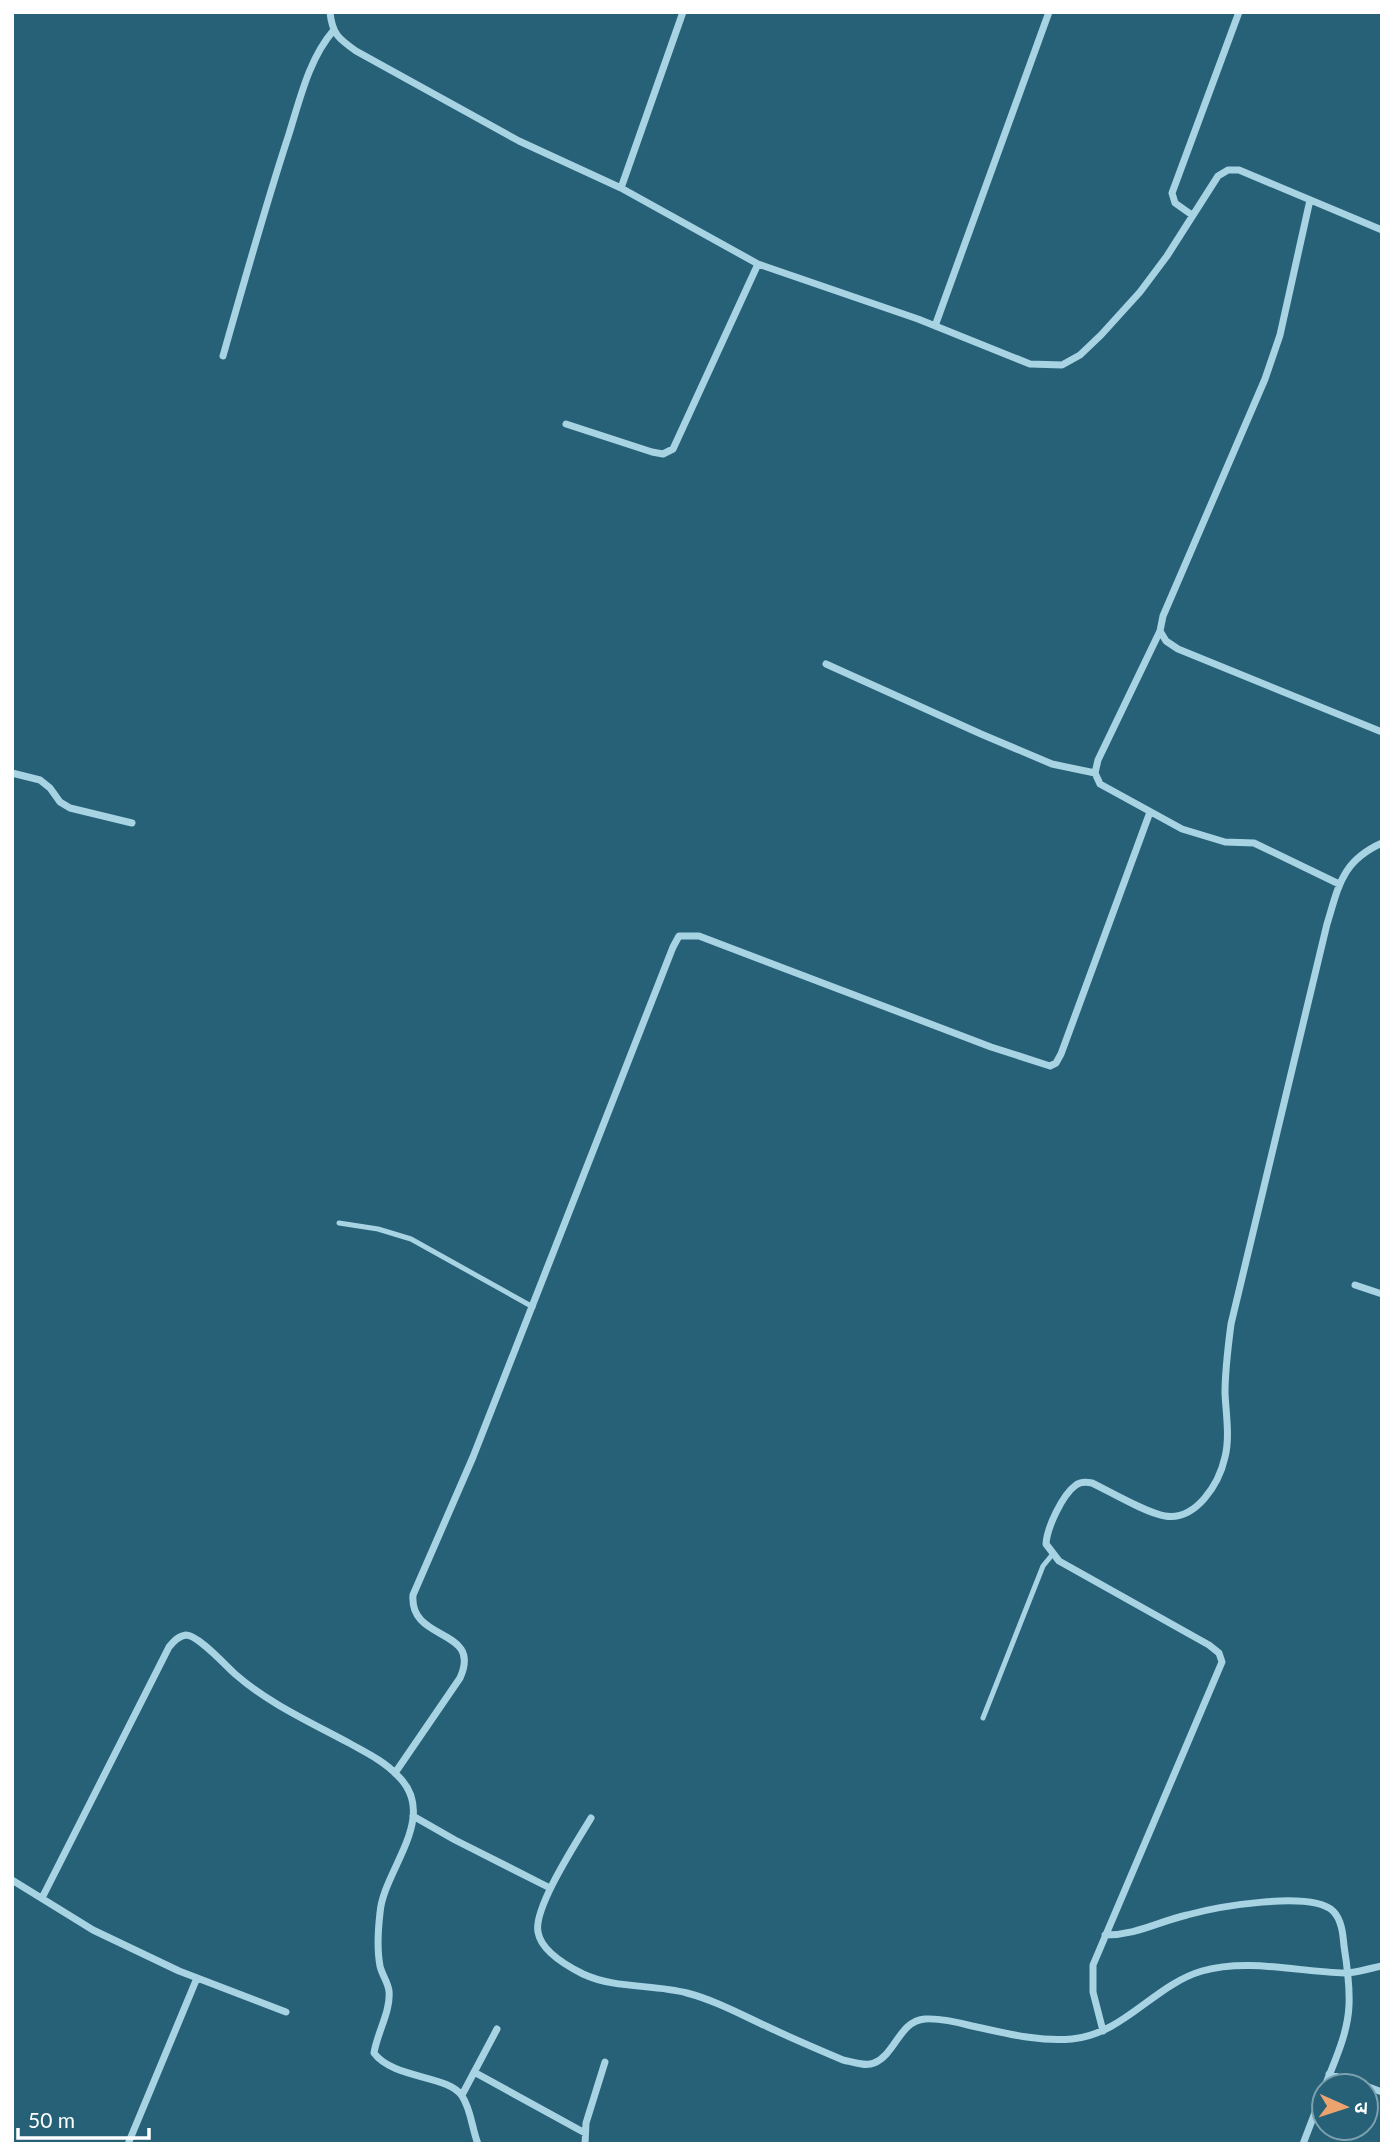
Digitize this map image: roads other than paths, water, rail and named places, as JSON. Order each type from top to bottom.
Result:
[{"type":"street","points":[[330,12],[333,31],[356,51],[519,141],[621,188],[758,264],[934,326],[1030,364],[1062,365],[1080,355],[1140,292],[1167,256],[1218,176],[1228,170],[1239,170],[1382,230]]},
{"type":"street","points":[[621,188],[684,12]]},
{"type":"street","points":[[934,326],[1049,12]]},
{"type":"street","points":[[1192,215],[1175,203],[1172,193],[1239,12]]},
{"type":"street","points":[[223,356],[297,109],[321,44],[333,31]]},
{"type":"street","points":[[1310,200],[1280,335],[1265,379],[1163,616],[1160,631],[1098,760],[1095,773],[1100,784],[1111,792],[1182,829],[1225,842],[1254,843],[1339,884]]},
{"type":"street","points":[[566,424],[652,453],[663,454],[673,449],[758,264]]},
{"type":"street","points":[[1160,631],[1166,641],[1178,649],[1382,732]]},
{"type":"street","points":[[826,664],[1052,764],[1095,773]]},
{"type":"street","points":[[12,773],[40,780],[60,802],[70,808],[132,823]]},
{"type":"street","points":[[396,1773],[460,1678],[466,1657],[456,1643],[416,1616],[412,1609],[413,1595],[473,1457],[679,936],[699,936],[991,1047],[1050,1066],[1056,1063],[1061,1054],[1150,812]]},
{"type":"street","points":[[1103,2031],[1091,1977],[1093,1965],[1222,1662],[1219,1653],[1209,1645],[1052,1555],[1046,1544],[1046,1533],[1066,1497],[1076,1485],[1084,1482],[1092,1483],[1162,1516],[1175,1517],[1189,1512],[1205,1497],[1221,1469],[1226,1455],[1225,1391],[1231,1324],[1327,924],[1339,884],[1358,856],[1382,844]]},
{"type":"street","points":[[1355,1285],[1382,1294]]},
{"type":"street","points":[[42,1898],[169,1647],[177,1638],[187,1635],[197,1638],[262,1694],[371,1755],[406,1784],[413,1816],[409,1838],[384,1891],[380,1910],[380,1966],[389,1992],[374,2053],[380,2061],[391,2067],[451,2087],[462,2095],[478,2144]]},
{"type":"street","points":[[413,1816],[550,1888]]},
{"type":"street","points":[[591,1818],[550,1888],[537,1931],[542,1943],[563,1962],[598,1980],[663,1987],[689,1993],[852,2062],[873,2064],[907,2027],[916,2021],[927,2019],[954,2021],[1046,2040],[1074,2039],[1103,2031],[1124,2020],[1177,1982],[1202,1971],[1230,1967],[1348,1973],[1382,1966]]},
{"type":"street","points":[[12,1880],[93,1930],[197,1978],[286,2012]]},
{"type":"street","points":[[1105,1936],[1138,1932],[1206,1910],[1261,1902],[1307,1901],[1325,1906],[1334,1912],[1340,1924],[1348,1973],[1349,2006],[1344,2034],[1330,2072]]},
{"type":"street","points":[[128,2144],[197,1978]]},
{"type":"street","points":[[462,2095],[497,2029]]},
{"type":"street","points":[[585,2144],[589,2110],[605,2062]]},
{"type":"street","points":[[474,2072],[585,2133]]},
{"type":"street","points":[[1303,2144],[1310,2125]]},
{"type":"lane","points":[[339,1223],[378,1228],[411,1239],[533,1307]]},
{"type":"lane","points":[[983,1718],[1043,1566],[1052,1555]]}]
